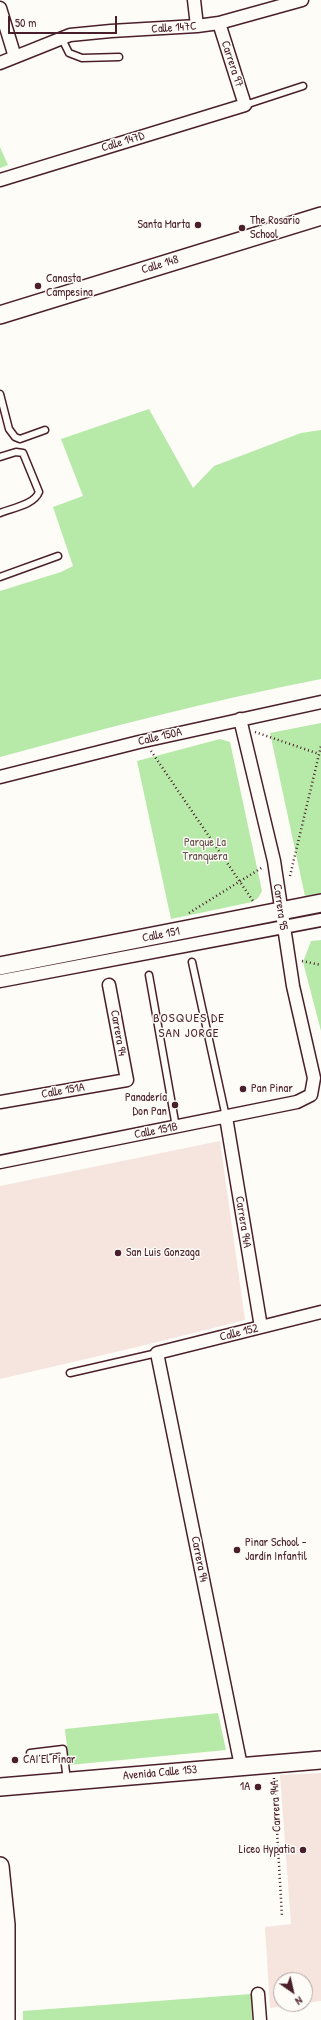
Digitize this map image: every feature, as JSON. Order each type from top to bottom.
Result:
[{"type":"street","points":[[194,0],[197,26]]},
{"type":"street","name":"Calle 147C","points":[[0,63],[61,38],[111,31],[197,26],[219,23],[302,0]]},
{"type":"street","points":[[0,8],[15,56]]},
{"type":"street","name":"Carrera 97","points":[[219,23],[246,104]]},
{"type":"street","name":"Calle 147D","points":[[0,180],[246,104]]},
{"type":"street","name":"Calle 148","points":[[0,315],[321,216]]},
{"type":"street","name":"Calle 150A","points":[[0,777],[144,741],[241,723],[321,702]]},
{"type":"street","name":"Carrera 95","points":[[241,723],[274,861],[288,957],[314,1078],[311,1095]]},
{"type":"street","name":"Calle 151","points":[[0,981],[282,919],[321,903]]},
{"type":"street","name":"Calle 151","points":[[0,966],[262,915],[282,919],[321,920]]},
{"type":"street","name":"Carrera 94","points":[[109,985],[127,1080]]},
{"type":"street","name":"Calle 151A","points":[[0,1102],[127,1080]]},
{"type":"street","name":"Calle 151B","points":[[0,1162],[297,1102],[311,1095]]},
{"type":"street","name":"Carrera 94A","points":[[226,1117],[261,1327]]},
{"type":"street","name":"Calle 152","points":[[158,1353],[321,1312]]},
{"type":"street","name":"Carrera 94","points":[[158,1353],[241,1766]]},
{"type":"street","name":"Avenida Calle 153","points":[[0,1787],[321,1760]]},
{"type":"street","points":[[0,1866],[6,1925],[4,2013]]},
{"type":"street","points":[[258,1994],[260,2020]]},
{"type":"lane","points":[[61,38],[70,53],[82,58],[119,57]]},
{"type":"lane","points":[[246,104],[303,86]]},
{"type":"lane","points":[[0,394],[9,429],[15,437],[20,438],[45,430]]},
{"type":"lane","points":[[0,457],[16,452],[23,453],[39,492],[37,498],[31,502],[0,512]]},
{"type":"lane","points":[[0,577],[58,556]]},
{"type":"lane","points":[[192,962],[226,1117]]},
{"type":"lane","points":[[149,975],[176,1127]]},
{"type":"lane","points":[[70,1373],[158,1353]]},
{"type":"lane","points":[[30,1753],[63,1749],[67,1781]]},
{"type":"path","points":[[241,723],[319,754]]},
{"type":"path","points":[[144,741],[262,915]]},
{"type":"path","points":[[288,881],[321,746]]},
{"type":"path","points":[[182,917],[274,861]]},
{"type":"path","points":[[288,957],[321,965]]},
{"type":"path","name":"Carrera 94A","points":[[274,1776],[282,1917]]},
{"type":"shaded area","name":"San Luis Gonzaga","points":[[220,1141],[245,1320],[0,1379],[0,1186]]},
{"type":"shaded area","name":"Liceo Hypatia","points":[[321,1773],[321,2001],[313,2002],[313,1972],[273,1972],[273,2008],[270,2008],[265,1927],[291,1924],[280,1775]]},
{"type":"green space","points":[[0,147],[8,165],[0,168]]},
{"type":"green space","points":[[149,409],[193,488],[214,466],[301,433],[321,430],[321,679],[160,715],[0,757],[0,591],[61,572],[73,566],[53,507],[83,496],[61,439]]},
{"type":"green space","points":[[321,723],[321,893],[305,896],[270,733]]},
{"type":"green space","name":"Parque La Tranquera","points":[[220,739],[230,742],[262,891],[258,898],[252,902],[171,919],[137,761]]},
{"type":"green space","points":[[321,940],[321,1031],[303,962],[311,941]]},
{"type":"green space","points":[[218,1713],[226,1750],[69,1765],[65,1729]]},
{"type":"green space","points":[[251,1994],[252,2020],[23,2020],[23,2011]]},
{"type":"place","name":"Santa Marta","points":[[198,225]]},
{"type":"place","name":"The Rosario School","points":[[242,228]]},
{"type":"place","name":"Canasta Campesina","points":[[38,286]]},
{"type":"place","name":"Pan Pinar","points":[[243,1089]]},
{"type":"place","name":"Panadería Don Pan","points":[[175,1105]]},
{"type":"place","name":"San Luis Gonzaga","points":[[118,1253]]},
{"type":"place","name":"Pinar School - Jardín Infantil","points":[[237,1550]]},
{"type":"place","name":"CAI El Pinar","points":[[15,1760]]},
{"type":"place","name":"1A","points":[[258,1787]]},
{"type":"place","name":"Liceo Hypatia","points":[[303,1850]]},
{"type":"district","name":"BOSQUES DE SAN JORGE","points":[[189,1026]]}]
